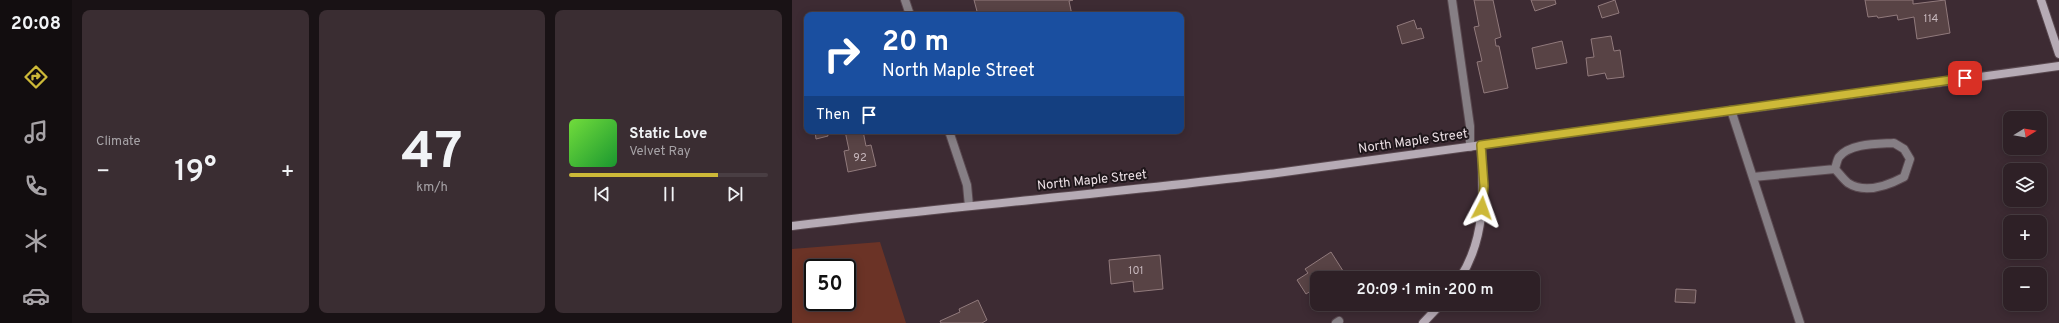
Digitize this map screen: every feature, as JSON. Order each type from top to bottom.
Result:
[{"type":"main road","points":[[2042,0],[2059,54]]},
{"type":"main road","name":"North Maple Street","points":[[792,226],[1178,185],[2059,66]]},
{"type":"main road","points":[[1463,271],[1475,246],[1481,219],[1484,186],[1481,145]]},
{"type":"main road","points":[[1422,323],[1434,311]]},
{"type":"lane","points":[[905,0],[909,12]]},
{"type":"lane","points":[[1452,0],[1470,126],[1470,146]]},
{"type":"lane","points":[[1731,110],[1800,323]]},
{"type":"lane","points":[[950,134],[967,185],[969,206]]},
{"type":"lane","points":[[1894,143],[1904,149],[1910,159],[1904,177],[1886,186],[1860,188],[1847,183],[1835,169],[1839,157],[1849,150],[1861,146],[1894,143]]},
{"type":"lane","points":[[1753,177],[1835,169]]},
{"type":"shaded area","points":[[880,242],[906,323],[792,323],[792,249]]},
{"type":"building","points":[[974,0],[1073,0],[1069,1],[1071,12],[977,12]]},
{"type":"building","points":[[1474,0],[1493,0],[1501,37],[1495,39],[1496,46],[1499,46],[1508,88],[1484,93],[1477,62],[1482,61],[1474,27],[1479,26]]},
{"type":"building","points":[[1531,0],[1555,0],[1556,4],[1535,11]]},
{"type":"building","points":[[1615,0],[1619,13],[1602,18],[1598,6]]},
{"type":"building","points":[[1865,0],[1913,0],[1913,4],[1945,0],[1950,33],[1917,39],[1914,17],[1898,20],[1897,15],[1878,18],[1877,16],[1868,17]]},
{"type":"building","points":[[1414,20],[1417,29],[1421,28],[1424,38],[1402,44],[1397,26]]},
{"type":"building","points":[[1611,36],[1614,51],[1620,50],[1624,77],[1607,79],[1605,73],[1588,76],[1586,58],[1594,57],[1591,39]]},
{"type":"building","points":[[1562,41],[1567,63],[1536,69],[1532,48]]},
{"type":"building","points":[[815,134],[828,134],[828,136],[816,139]]},
{"type":"building","points":[[846,134],[864,134],[866,146],[871,145],[876,166],[848,172],[844,151],[849,150]]},
{"type":"building","points":[[1331,252],[1343,271],[1310,271],[1310,291],[1306,294],[1297,280],[1308,273],[1305,269]]},
{"type":"building","points":[[1160,255],[1163,289],[1134,292],[1133,281],[1111,284],[1109,260]]},
{"type":"building","points":[[1676,289],[1696,290],[1695,303],[1675,302]]},
{"type":"building","points":[[978,300],[987,320],[982,323],[941,323],[940,321],[960,312],[959,309]]},
{"type":"route","points":[[1482,208],[1484,186],[1481,145],[1650,123],[1731,110],[1965,78]]}]
